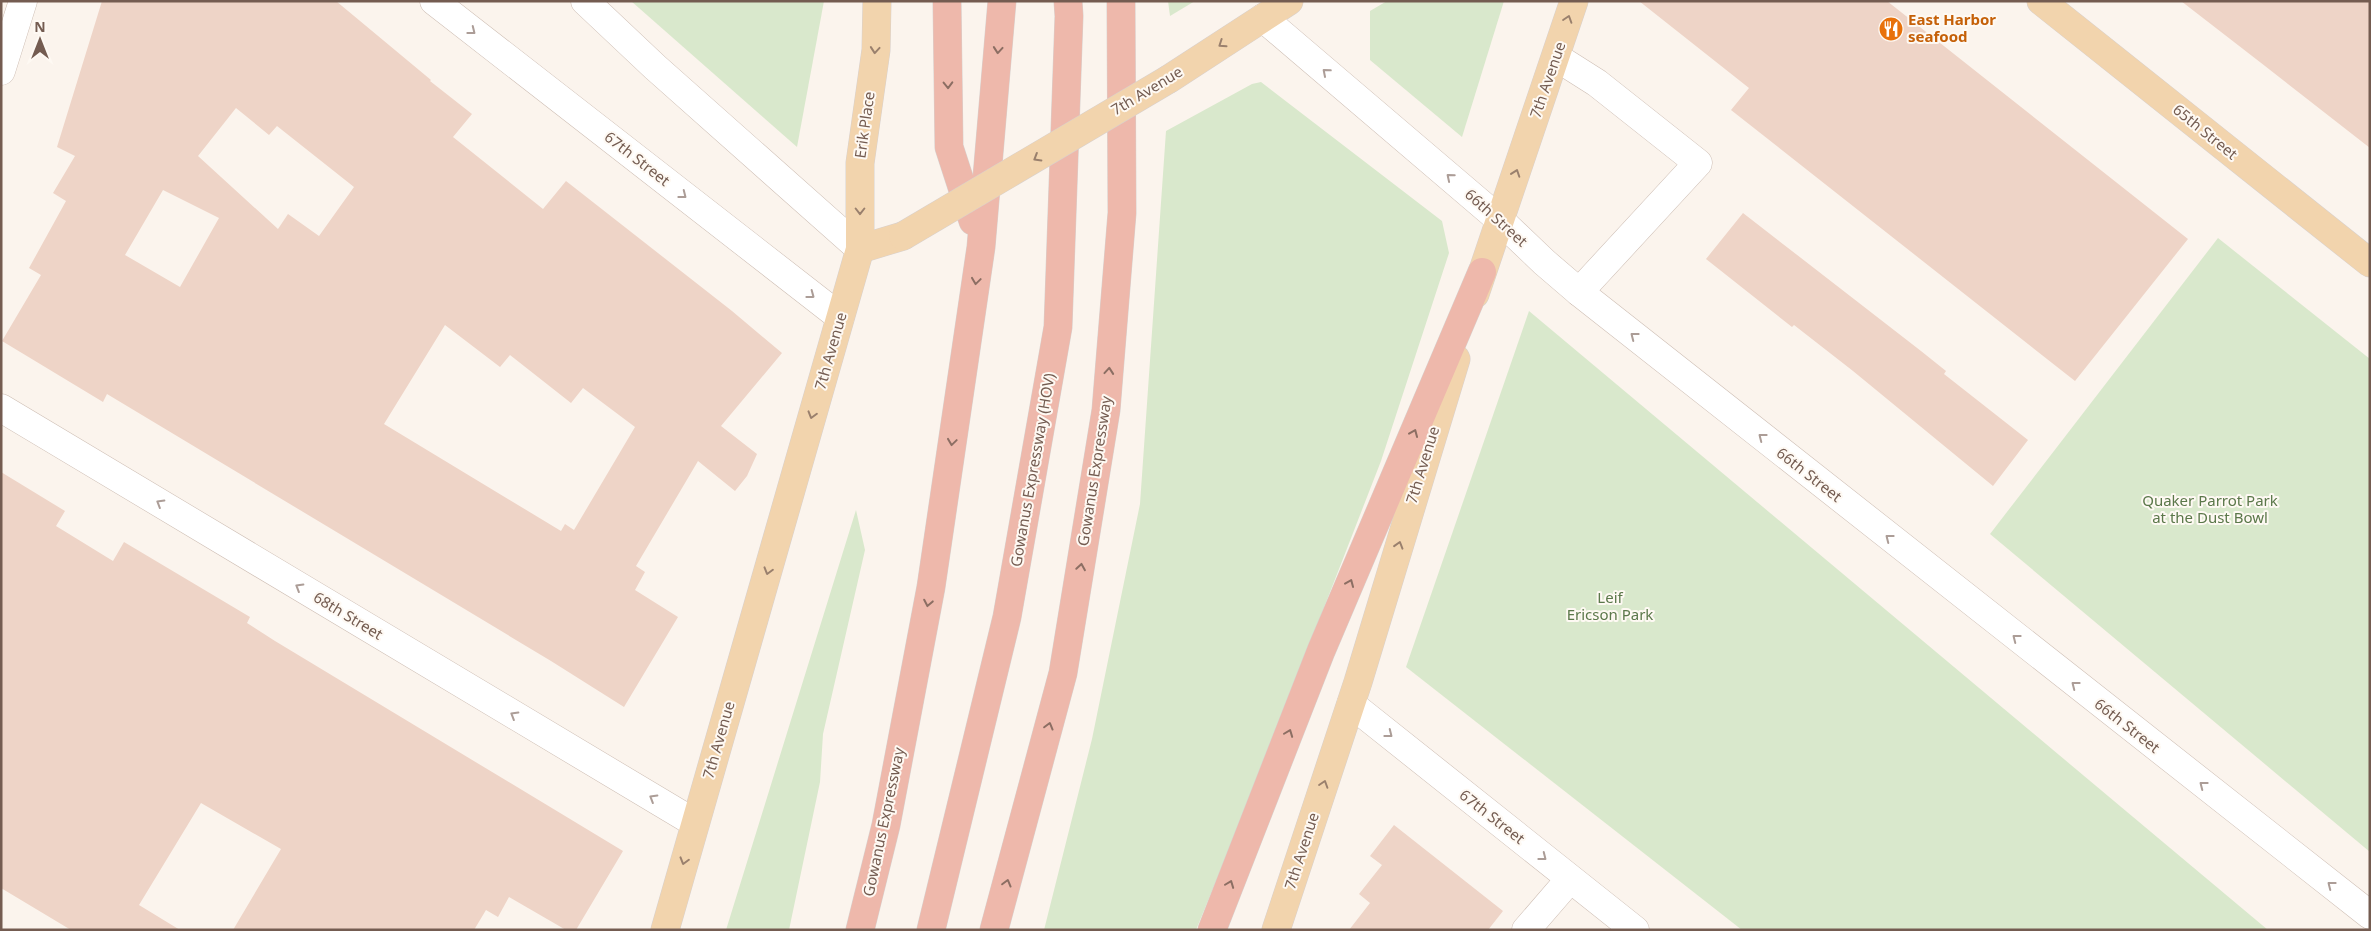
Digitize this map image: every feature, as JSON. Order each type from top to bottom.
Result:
[{"type":"highway","points":[[947,1],[949,147],[981,247]]},
{"type":"highway","name":"Gowanus Expressway","points":[[860,930],[886,825],[931,586],[981,247],[1002,1]]},
{"type":"highway","name":"Gowanus Expressway (HOV)","points":[[931,930],[1007,617],[1058,327],[1070,16],[1068,1]]},
{"type":"highway","name":"Gowanus Expressway","points":[[994,930],[1063,673],[1106,410],[1122,213],[1121,1]]},
{"type":"highway","points":[[1212,930],[1321,651],[1482,272]]},
{"type":"main road","name":"Erik Place","points":[[860,249],[860,164],[876,50],[878,1]]},
{"type":"main road","name":"7th Avenue","points":[[664,930],[860,249],[903,236],[1169,79],[1288,1]]},
{"type":"main road","name":"7th Avenue","points":[[1276,930],[1350,704],[1482,272],[1574,1]]},
{"type":"main road","name":"65th Street","points":[[2041,1],[2370,263]]},
{"type":"street","points":[[1,71],[23,1]]},
{"type":"street","name":"67th Street","points":[[434,1],[840,317]]},
{"type":"street","points":[[585,1],[655,67],[860,249]]},
{"type":"street","name":"66th Street","points":[[1263,18],[1500,220],[1579,292],[2370,915]]},
{"type":"street","points":[[1556,57],[1597,83],[1698,163],[1579,292]]},
{"type":"street","name":"68th Street","points":[[1,408],[695,823]]},
{"type":"street","name":"67th Street","points":[[1350,704],[1634,930]]},
{"type":"street","points":[[1526,930],[1570,879]]},
{"type":"green space","points":[[631,1],[824,1],[797,147]]},
{"type":"green space","points":[[1168,1],[1195,1],[1170,16]]},
{"type":"green space","points":[[1387,1],[1504,1],[1462,137],[1370,60],[1370,11]]},
{"type":"green space","points":[[1261,82],[1442,221],[1449,253],[1381,461],[1248,803],[1196,930],[1044,930],[1092,739],[1140,504],[1166,131],[1252,84]]},
{"type":"green space","name":"Quaker Parrot Park at the Dust Bowl","points":[[2218,238],[2370,359],[2370,852],[1990,534]]},
{"type":"green space","name":"Leif Ericson Park","points":[[1529,311],[2268,930],[1742,930],[1406,667]]},
{"type":"green space","points":[[856,510],[865,550],[823,734],[820,782],[789,930],[726,930]]},
{"type":"building","points":[[102,1],[336,1],[472,114],[453,137],[543,209],[566,181],[732,311],[782,353],[721,426],[757,454],[747,476],[735,491],[698,461],[636,566],[645,572],[635,590],[678,617],[624,707],[551,661],[107,394],[103,402],[2,341],[41,275],[29,268],[66,201],[53,193],[75,156],[57,147]],"holes":[[[236,108],[269,135],[277,126],[354,187],[319,236],[288,214],[278,229],[198,156]],[[163,190],[219,218],[180,287],[125,255]],[[445,325],[500,367],[510,355],[571,403],[583,388],[635,427],[574,530],[565,524],[561,531],[384,424]]]},
{"type":"building","points":[[1639,1],[1887,1],[2188,239],[2075,381],[1731,110],[1749,88]]},
{"type":"building","points":[[2181,1],[2370,1],[2370,148],[2265,66]]},
{"type":"building","points":[[1743,213],[1921,351],[1946,371],[1944,374],[2028,440],[1993,486],[1853,371],[1794,325],[1792,327],[1706,259]]},
{"type":"building","points":[[1,472],[65,511],[56,526],[113,561],[124,542],[250,617],[247,623],[275,641],[623,851],[576,930],[566,930],[509,897],[498,917],[486,910],[474,930],[233,930],[281,849],[201,803],[139,905],[180,930],[71,930],[1,888]]},
{"type":"building","points":[[1394,825],[1503,911],[1488,930],[1349,930],[1370,903],[1359,894],[1382,865],[1370,856]]},
{"type":"place","name":"East Harbor seafood","points":[[1891,29]]}]
